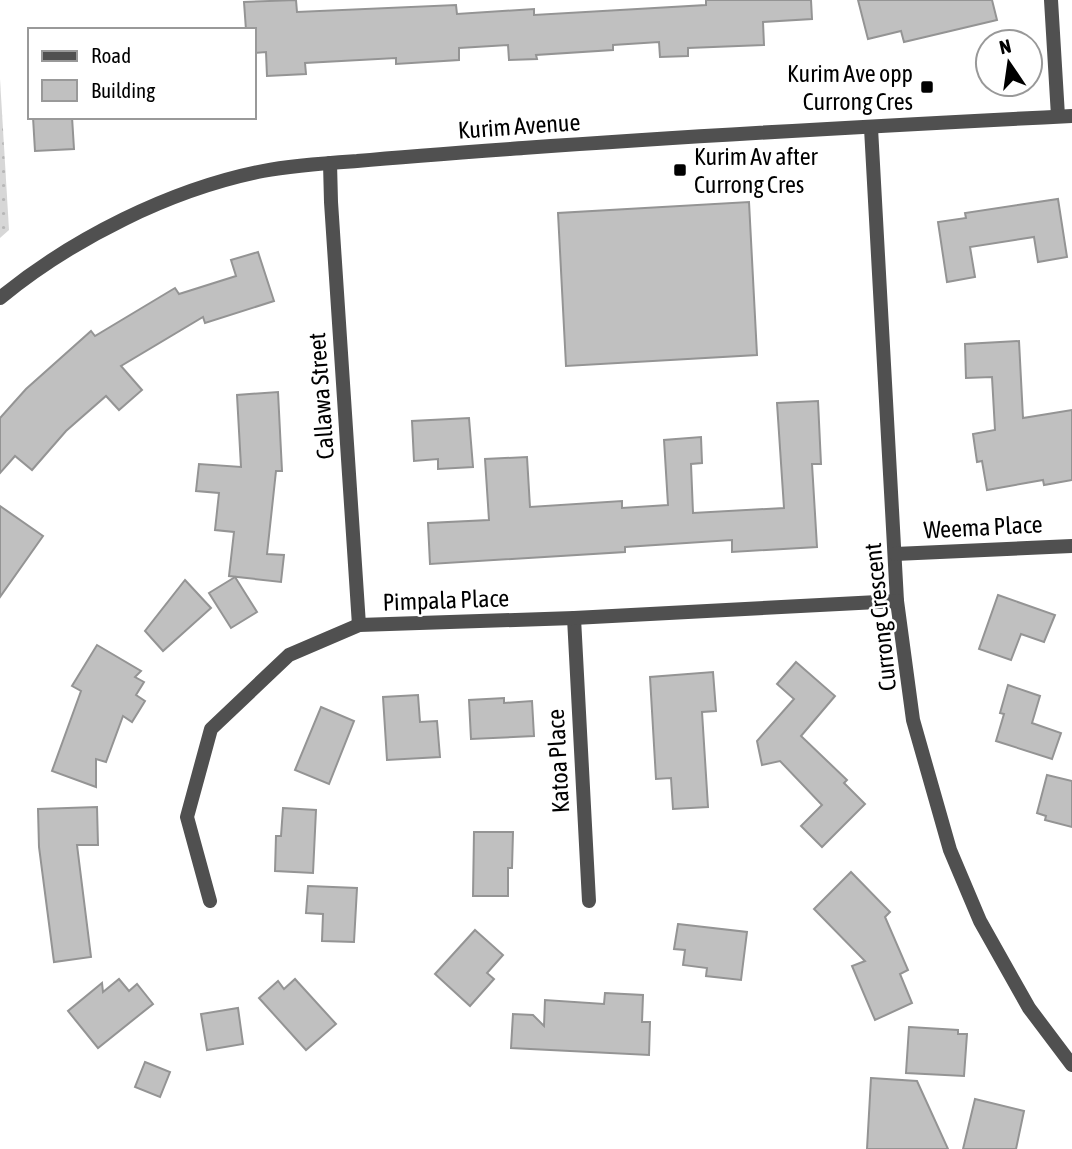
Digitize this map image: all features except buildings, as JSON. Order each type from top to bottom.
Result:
[{"type":"street","points":[[1051,0],[1065,116]]},
{"type":"street","name":"Kurim Avenue","points":[[0,298],[55,258],[116,225],[166,201],[212,184],[263,171],[330,163],[600,143],[1065,116]]},
{"type":"street","name":"Currong Crescent","points":[[871,128],[897,601],[913,720],[950,850],[980,921],[1029,1008],[1072,1065]]},
{"type":"street","name":"Callawa Street","points":[[330,163],[359,625]]},
{"type":"street","name":"Weema Place","points":[[895,554],[1072,546]]},
{"type":"street","name":"Pimpala Place","points":[[210,901],[187,817],[211,729],[289,655],[359,625],[573,618],[897,601]]},
{"type":"street","name":"Katoa Place","points":[[573,618],[589,901]]},
{"type":"shaded area","points":[[0,79],[9,230],[0,238]]},
{"type":"place","name":"Kurim Ave opp Currong Cres","points":[[927,87]]},
{"type":"place","name":"Kurim Av after Currong Cres","points":[[680,170]]}]
